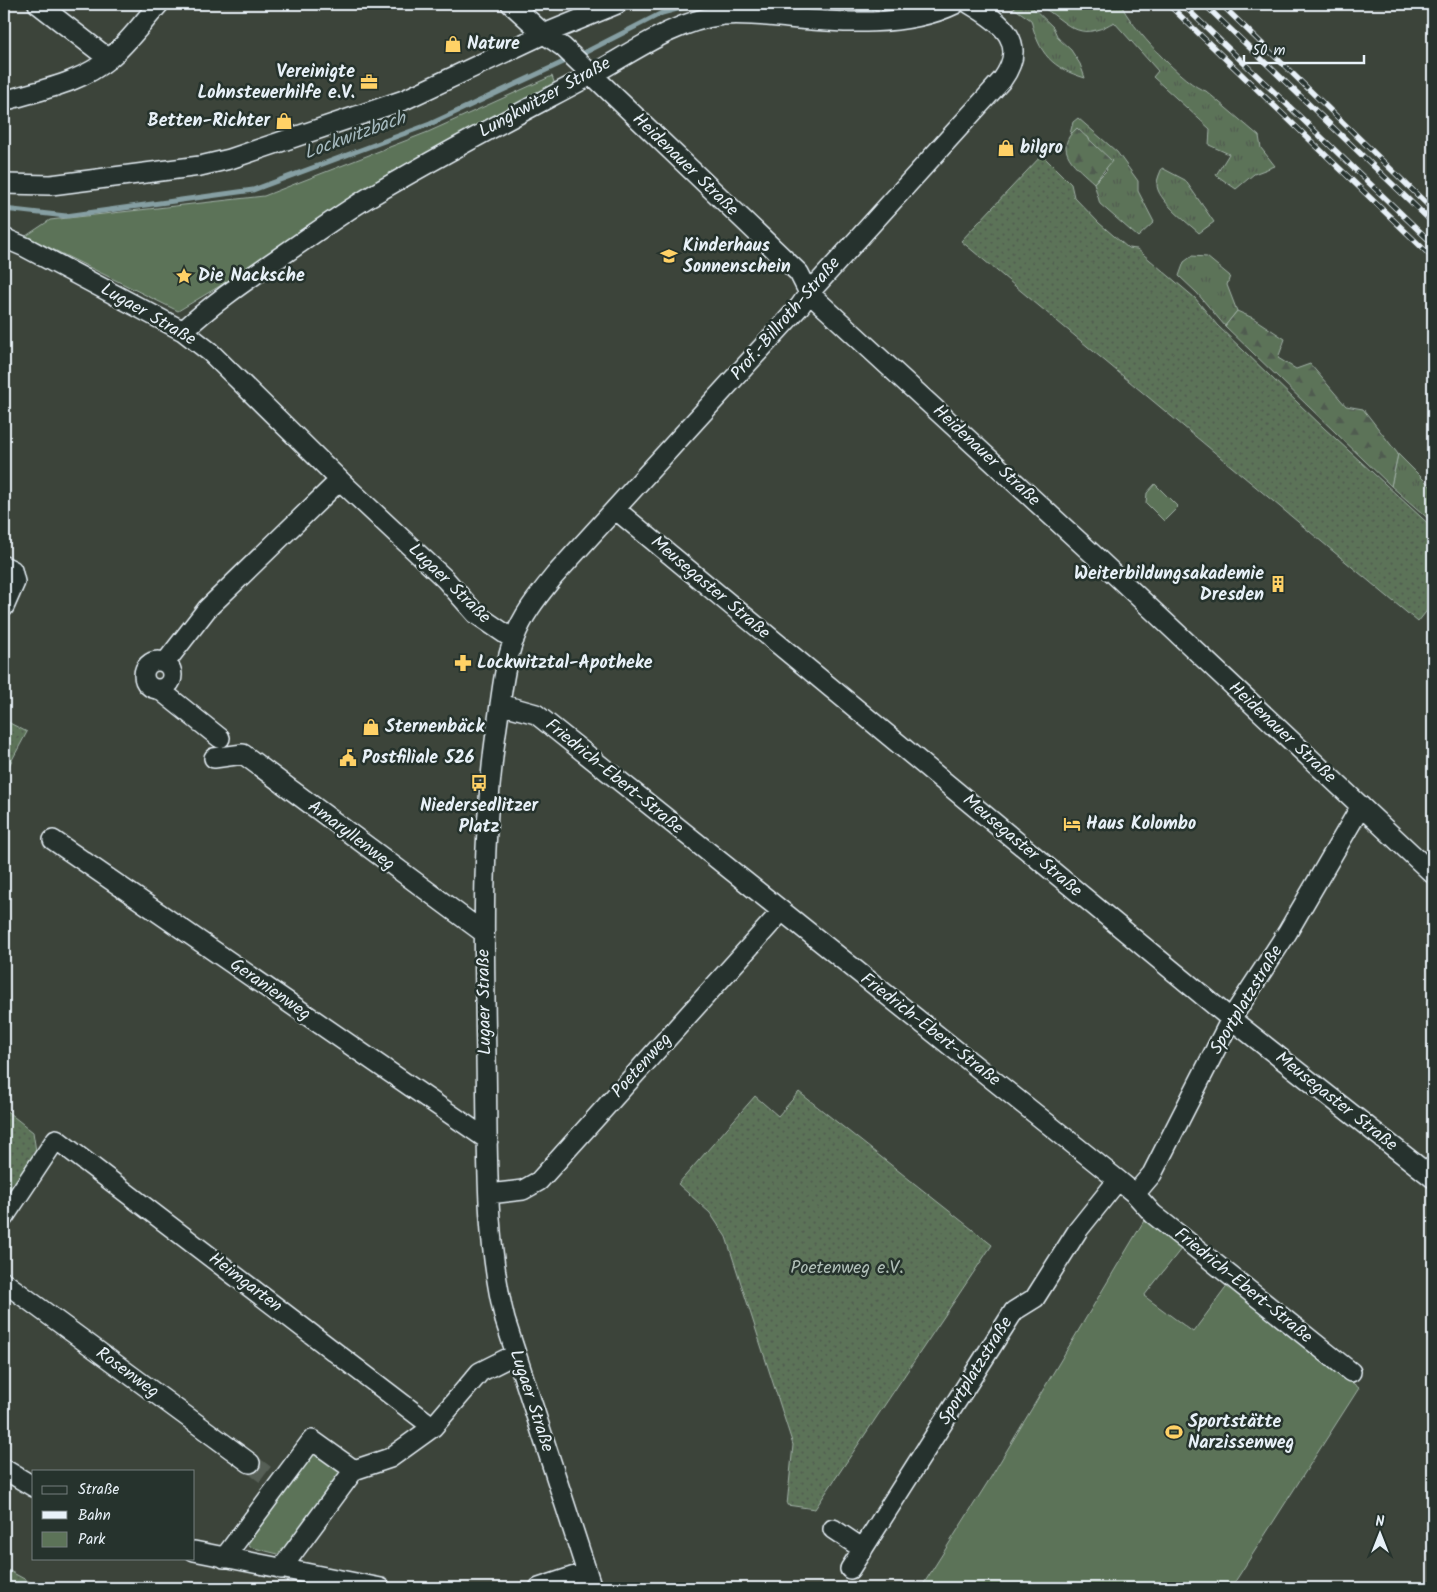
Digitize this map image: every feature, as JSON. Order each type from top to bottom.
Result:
[{"type":"street","points":[[38,4],[109,59]]},
{"type":"street","points":[[4,101],[70,81],[109,59],[159,4]]},
{"type":"street","name":"Heidenauer Straße","points":[[511,4],[544,34],[563,47],[799,273],[809,292],[1096,557],[1433,874]]},
{"type":"street","points":[[4,184],[51,185],[200,166],[230,159],[350,120],[404,100],[544,34],[617,4]]},
{"type":"street","name":"Lungkwitzer Straße","points":[[183,331],[214,302],[364,200],[588,71],[648,40],[682,26],[723,15],[840,23],[897,19],[943,9],[954,4]]},
{"type":"street","name":"Prof.-Billroth-Straße","points":[[514,640],[536,598],[800,306],[809,292],[1009,70],[1013,59],[1014,46],[1009,34],[991,16],[970,4]]},
{"type":"street","name":"Lugaer Straße","points":[[4,238],[25,247],[183,331],[210,352],[340,480],[445,579],[476,614],[514,640],[500,704],[489,787],[484,933],[488,1194],[496,1282],[516,1354],[589,1580]]},
{"type":"street","points":[[220,738],[160,690],[168,685],[172,676],[165,663],[207,609],[340,480]]},
{"type":"street","name":"Meusegaster Straße","points":[[615,509],[1231,1019],[1433,1178]]},
{"type":"street","points":[[4,566],[12,570],[15,582],[4,607]]},
{"type":"street","name":"Friedrich-Ebert-Straße","points":[[500,704],[536,714],[1118,1180],[1135,1194],[1153,1214],[1351,1372]]},
{"type":"street","name":"Amaryllenweg","points":[[214,758],[242,754],[484,933]]},
{"type":"street","name":"Sportplatzstraße","points":[[1135,1194],[1152,1174],[1231,1019],[1287,932],[1361,806]]},
{"type":"street","name":"Geranienweg","points":[[52,840],[488,1140]]},
{"type":"street","name":"Poetenweg","points":[[488,1194],[523,1190],[539,1181],[781,912]]},
{"type":"street","name":"Heimgarten","points":[[4,1217],[56,1139],[433,1426]]},
{"type":"street","name":"Sportplatzstraße","points":[[850,1569],[1014,1311],[1035,1298],[1078,1230],[1118,1180]]},
{"type":"street","name":"Rosenweg","points":[[4,1282],[250,1463]]},
{"type":"street","points":[[281,1568],[354,1470],[390,1458],[433,1426],[480,1372],[516,1354]]},
{"type":"street","points":[[224,1558],[273,1480],[312,1440],[354,1470]]},
{"type":"street","points":[[4,1469],[32,1486]]},
{"type":"street","points":[[833,1529],[863,1549]]},
{"type":"street","points":[[195,1551],[381,1588]]},
{"type":"street","points":[[539,1588],[589,1580]]},
{"type":"green space","points":[[1008,4],[1029,4],[1053,27],[1058,38],[1071,50],[1080,64],[1085,78],[1064,70],[1049,58],[1038,42],[1031,20]]},
{"type":"green space","points":[[1029,4],[1121,4],[1134,25],[1172,67],[1185,79],[1206,91],[1259,136],[1261,148],[1275,166],[1254,174],[1236,189],[1216,175],[1229,154],[1209,145],[1210,129],[1153,77],[1158,71],[1114,22],[1096,30],[1077,30],[1046,9],[1038,5]]},
{"type":"green space","points":[[552,76],[555,85],[178,311],[26,236],[50,220],[264,196],[428,132]]},
{"type":"green space","points":[[1078,118],[1117,152],[1138,181],[1138,191],[1154,222],[1138,237],[1100,204],[1094,183],[1107,170],[1088,137],[1070,134],[1073,122]]},
{"type":"green space","points":[[1077,128],[1112,161],[1094,183],[1074,164],[1066,151],[1066,144]]},
{"type":"green space","points":[[1042,155],[1071,184],[1074,197],[1099,223],[1128,248],[1137,249],[1195,298],[1217,325],[1324,428],[1433,528],[1433,603],[1418,622],[961,241]]},
{"type":"green space","points":[[1162,168],[1185,180],[1214,222],[1199,233],[1167,203],[1158,190],[1157,182]]},
{"type":"green space","points":[[1192,256],[1207,257],[1230,276],[1227,285],[1237,311],[1225,326],[1197,293],[1179,276],[1184,262]]},
{"type":"green space","points":[[1237,311],[1253,318],[1285,339],[1278,358],[1296,369],[1310,364],[1346,406],[1363,409],[1398,454],[1391,486],[1225,326]]},
{"type":"green space","points":[[1398,454],[1433,489],[1433,519],[1431,521],[1391,486]]},
{"type":"green space","points":[[1155,484],[1178,507],[1164,521],[1146,503],[1147,493]]},
{"type":"green space","points":[[4,720],[27,732],[4,775]]},
{"type":"green space","name":"Poetenweg e.V.","points":[[799,1092],[992,1245],[815,1509],[787,1505],[793,1445],[726,1237],[710,1213],[678,1184],[755,1096],[778,1116]]},
{"type":"green space","points":[[4,1109],[33,1132],[36,1151],[4,1202]]},
{"type":"green space","name":"Sportstätte Narzissenweg","points":[[1145,1219],[1181,1249],[1144,1296],[1193,1332],[1228,1285],[1359,1388],[1231,1588],[921,1588],[991,1477]]},
{"type":"green space","points":[[313,1452],[338,1466],[340,1473],[337,1479],[282,1553],[278,1554],[250,1547],[247,1543],[248,1537]]},
{"type":"green space","points":[[4,1568],[41,1588],[4,1588]]},
{"type":"waterway","name":"Lockwitzbach","points":[[578,56],[662,13],[696,4]]},
{"type":"waterway","name":"Lockwitzbach","points":[[830,4],[865,9],[895,4]]},
{"type":"waterway","name":"Lockwitzbach","points":[[4,209],[66,216],[253,190],[430,124],[570,59]]},
{"type":"tunnel","points":[[250,1463],[266,1475]]},
{"type":"railway","points":[[1168,4],[1433,258]]},
{"type":"railway","points":[[1182,4],[1433,244]]},
{"type":"railway","points":[[1204,4],[1433,223]]},
{"type":"railway","points":[[1221,4],[1433,210]]},
{"type":"place","name":"Nature","points":[[453,44]]},
{"type":"place","name":"Vereinigte Lohnsteuerhilfe e.V.","points":[[369,82]]},
{"type":"place","name":"Betten-Richter","points":[[284,121]]},
{"type":"place","name":"bilgro","points":[[1006,148]]},
{"type":"place","name":"Kinderhaus Sonnenschein","points":[[669,256]]},
{"type":"place","name":"Die Nacksche","points":[[184,276]]},
{"type":"place","name":"Weiterbildungsakademie Dresden","points":[[1278,584]]},
{"type":"place","name":"Lockwitztal-Apotheke","points":[[463,663]]},
{"type":"place","name":"Sternenbäck","points":[[371,727]]},
{"type":"place","name":"Postfiliale 526","points":[[348,758]]},
{"type":"place","name":"Niedersedlitzer Platz","points":[[479,783]]},
{"type":"place","name":"Haus Kolombo","points":[[1072,824]]},
{"type":"place","name":"Sportstätte Narzissenweg","points":[[1174,1432]]}]
